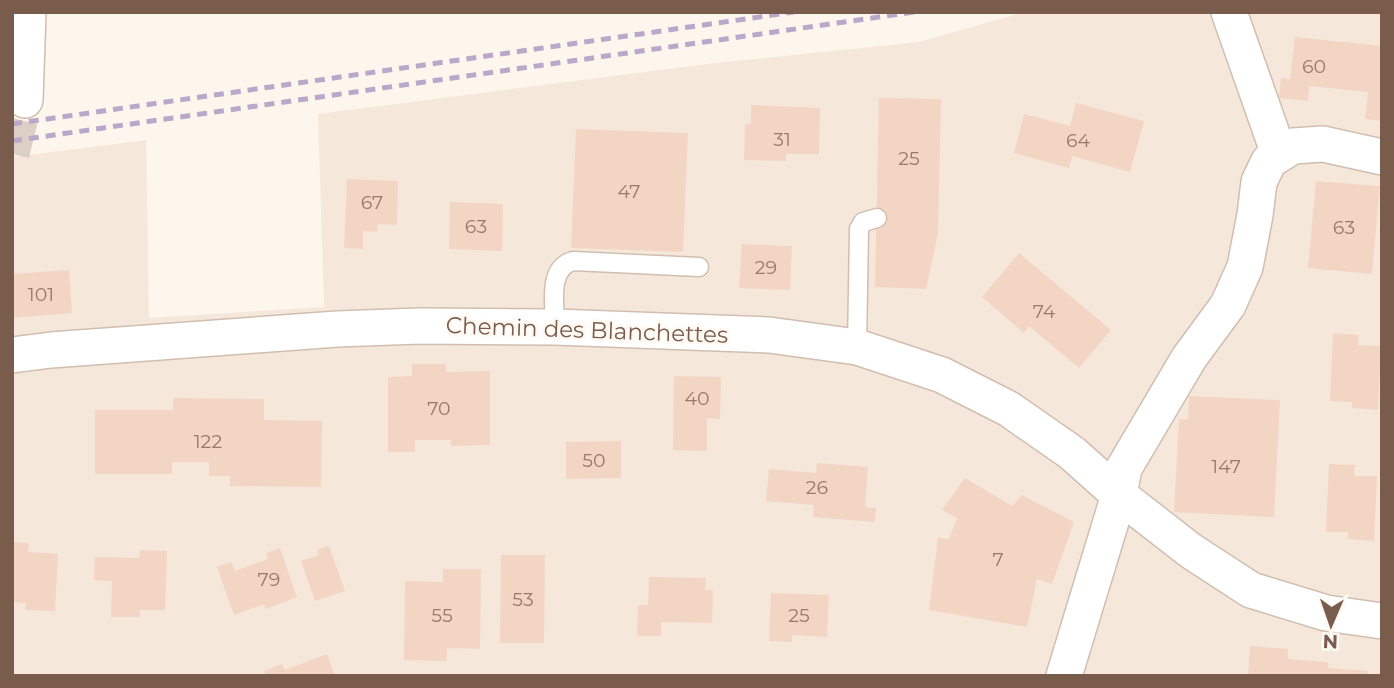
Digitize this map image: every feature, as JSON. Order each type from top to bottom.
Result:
[{"type":"street","points":[[25,100],[28,12]]},
{"type":"street","points":[[1229,12],[1279,154]]},
{"type":"street","points":[[1064,676],[1119,495],[1124,468],[1189,358],[1228,305],[1245,267],[1259,182],[1269,161],[1293,146],[1323,144],[1382,157]]},
{"type":"street","name":"Chemin des Blanchettes","points":[[12,355],[337,329],[419,326],[555,327],[769,335],[857,347],[943,374],[1009,410],[1072,453],[1119,495],[1191,551],[1251,590],[1326,613],[1382,621]]},
{"type":"lane","points":[[857,347],[859,229],[863,222],[877,218]]},
{"type":"lane","points":[[555,327],[555,278],[565,264],[573,261],[699,267]]},
{"type":"shaded area","points":[[1025,12],[1382,12],[1382,676],[12,676],[12,157],[146,140],[149,318],[324,307],[318,114],[715,63],[919,42]]},
{"type":"building","points":[[1295,37],[1382,46],[1382,121],[1365,119],[1368,92],[1309,86],[1308,101],[1279,98],[1281,78],[1290,79]]},
{"type":"building","points":[[879,98],[941,99],[938,233],[926,289],[875,287]]},
{"type":"building","points":[[1076,103],[1144,121],[1130,172],[1072,156],[1069,168],[1014,153],[1024,114],[1070,126]]},
{"type":"building","points":[[751,105],[820,108],[819,154],[786,154],[786,161],[744,160],[745,124],[751,124]]},
{"type":"building","points":[[576,129],[688,133],[683,252],[571,248]]},
{"type":"building","points":[[347,179],[398,181],[397,225],[378,224],[377,232],[363,231],[363,249],[344,248]]},
{"type":"building","points":[[1316,181],[1380,186],[1372,274],[1308,268]]},
{"type":"building","points":[[450,202],[503,204],[502,251],[449,249]]},
{"type":"building","points":[[742,244],[792,246],[790,290],[739,288]]},
{"type":"building","points":[[1019,253],[1111,330],[1079,368],[1029,326],[1024,333],[982,297]]},
{"type":"building","points":[[69,270],[72,313],[12,318],[12,274]]},
{"type":"building","points":[[1333,333],[1359,335],[1358,345],[1381,346],[1378,410],[1352,408],[1352,402],[1330,401]]},
{"type":"building","points":[[412,364],[446,364],[446,372],[490,371],[490,445],[451,446],[451,440],[415,440],[415,452],[388,452],[388,377],[412,376]]},
{"type":"building","points":[[674,376],[721,377],[720,419],[707,418],[707,451],[673,450]]},
{"type":"building","points":[[1189,396],[1280,400],[1274,517],[1174,512],[1179,419],[1188,419]]},
{"type":"building","points":[[173,398],[264,399],[264,420],[322,421],[321,487],[230,486],[230,476],[209,476],[209,462],[172,462],[172,474],[95,474],[95,410],[173,410]]},
{"type":"building","points":[[621,441],[621,478],[566,479],[566,442]]},
{"type":"building","points":[[817,463],[868,467],[865,507],[876,508],[875,522],[813,517],[814,505],[766,501],[769,469],[816,473]]},
{"type":"building","points":[[1329,464],[1355,465],[1354,476],[1377,476],[1374,541],[1348,539],[1348,532],[1326,532]]},
{"type":"building","points":[[965,478],[1012,506],[1022,495],[1074,522],[1052,584],[1037,579],[1027,627],[929,610],[938,538],[949,539],[957,518],[942,510]]},
{"type":"building","points":[[12,542],[29,543],[28,552],[58,554],[55,611],[25,610],[26,603],[12,602]]},
{"type":"building","points":[[329,546],[345,591],[315,601],[301,561],[319,555],[317,550]]},
{"type":"building","points":[[280,548],[297,597],[266,609],[264,604],[234,615],[217,567],[231,562],[235,571],[268,559],[266,553]]},
{"type":"building","points":[[140,550],[167,551],[165,610],[140,610],[140,617],[111,617],[112,581],[94,580],[95,557],[139,558]]},
{"type":"building","points":[[501,555],[545,555],[544,643],[500,643]]},
{"type":"building","points":[[443,569],[481,569],[480,649],[447,648],[447,661],[404,660],[405,581],[443,582]]},
{"type":"building","points":[[649,577],[706,578],[705,590],[713,590],[712,623],[661,622],[661,636],[637,636],[638,605],[648,605]]},
{"type":"building","points":[[771,593],[829,595],[827,637],[792,635],[792,642],[769,641]]},
{"type":"building","points":[[1250,646],[1288,649],[1288,659],[1328,662],[1328,668],[1368,671],[1368,676],[1248,676]]},
{"type":"building","points":[[327,654],[335,676],[266,676],[264,671],[282,664],[285,670]]},
{"type":"tunnel","points":[[12,154],[25,100]]},
{"type":"railway","points":[[12,124],[794,12]]},
{"type":"railway","points":[[12,141],[914,12]]}]
